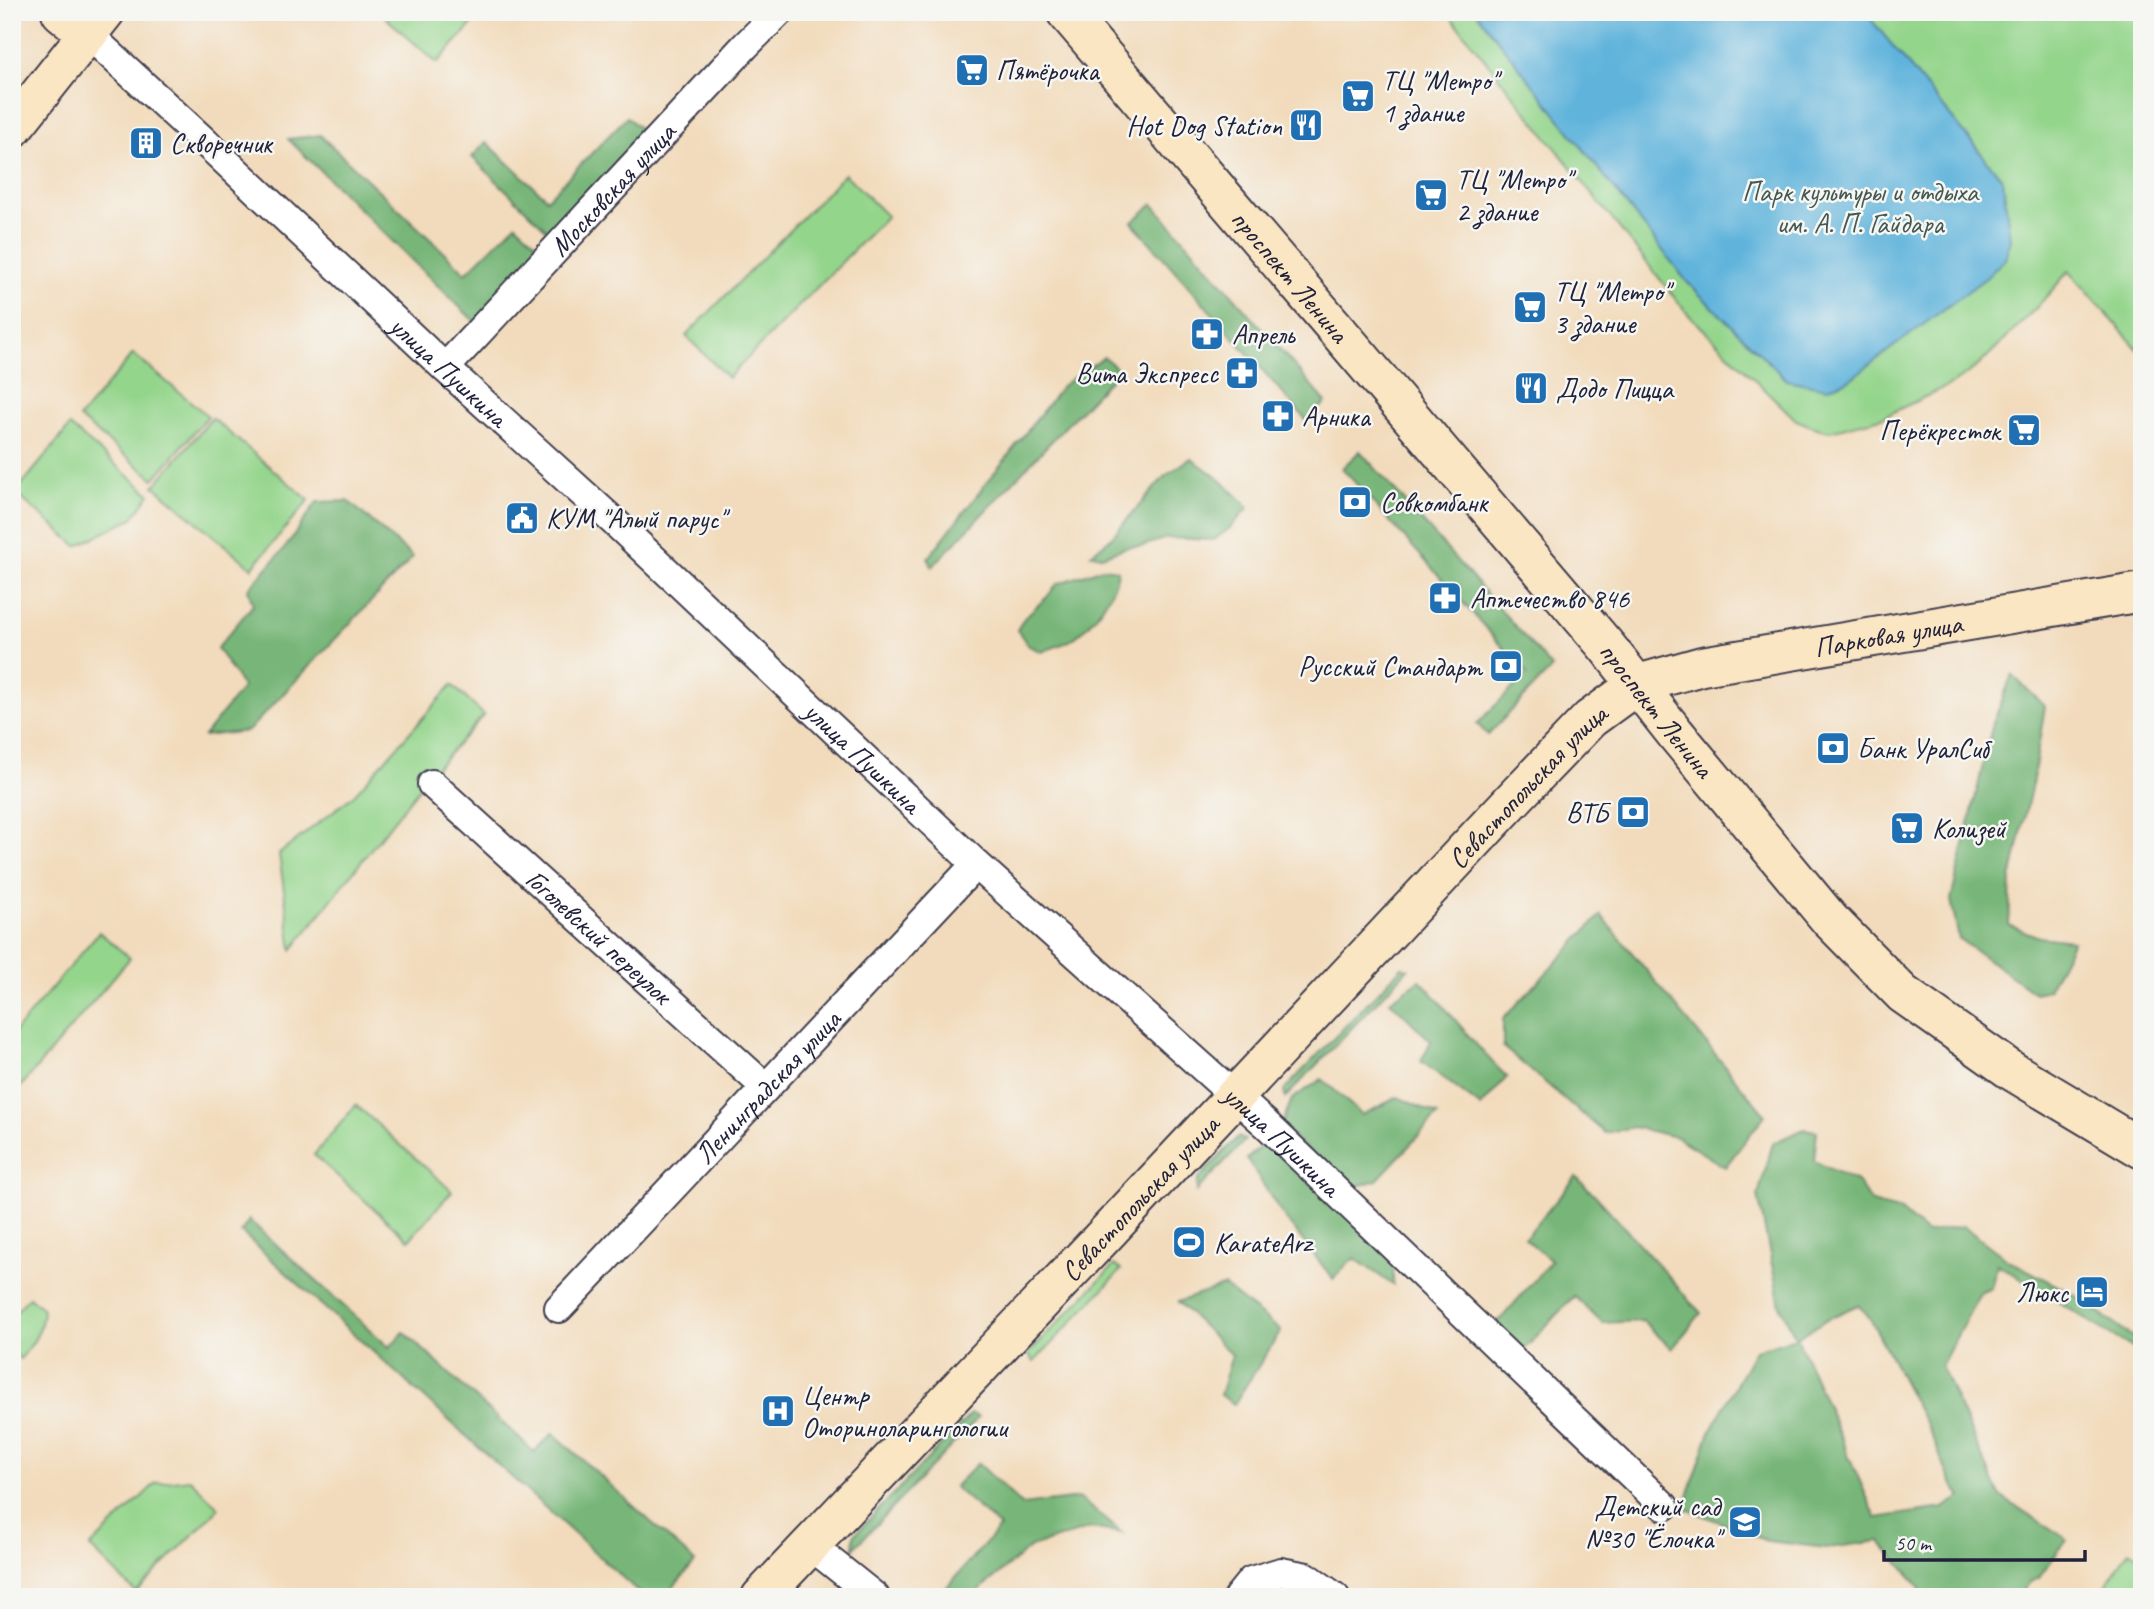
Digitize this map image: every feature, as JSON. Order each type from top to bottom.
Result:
[{"type":"street","name":"Московская улица","points":[[445,368],[779,12]]},
{"type":"street","name":"проспект Ленина","points":[[1066,12],[1638,684],[1675,733],[1830,920],[1903,995],[2012,1071],[2142,1149]]},
{"type":"street","name":"улица Пушкина","points":[[85,20],[219,155],[445,368],[621,528],[976,864],[1234,1096],[1664,1506]]},
{"type":"street","points":[[12,129],[85,20]]},
{"type":"street","name":"Парковая улица","points":[[1638,684],[1702,666],[2142,592]]},
{"type":"street","name":"Севастопольская улица","points":[[761,1597],[1590,719],[1638,684]]},
{"type":"street","name":"Гоголевский переулок","points":[[432,784],[765,1087]]},
{"type":"street","name":"Ленинградская улица","points":[[559,1308],[976,864]]},
{"type":"street","points":[[810,1545],[875,1597]]},
{"type":"street","points":[[1238,1597],[1251,1581],[1281,1572],[1307,1577],[1335,1597]]},
{"type":"green space","points":[[388,12],[483,12],[437,63],[385,17]]},
{"type":"green space","name":"Парк культуры и отдыха им. А. П. Гайдара","points":[[1447,12],[2142,12],[2142,354],[2069,271],[1979,365],[1954,383],[1881,418],[1830,431],[1796,420],[1687,313]]},
{"type":"green space","points":[[627,117],[649,137],[554,237],[472,157],[486,142],[547,199]]},
{"type":"green space","points":[[320,135],[466,273],[516,224],[545,251],[476,323],[288,139]]},
{"type":"green space","points":[[845,174],[887,216],[728,378],[686,336]]},
{"type":"green space","points":[[1153,204],[1326,402],[1307,421],[1132,222]]},
{"type":"green space","points":[[133,354],[208,416],[154,479],[79,418]]},
{"type":"green space","points":[[1104,357],[1119,370],[932,567],[928,558],[1063,385]]},
{"type":"green space","points":[[212,418],[309,500],[252,568],[154,486]]},
{"type":"green space","points":[[70,426],[150,494],[133,518],[77,546],[15,493]]},
{"type":"green space","points":[[1360,451],[1552,668],[1488,735],[1477,724],[1527,674],[1342,468]]},
{"type":"green space","points":[[1191,458],[1222,481],[1249,507],[1231,527],[1214,540],[1167,538],[1102,556],[1091,554],[1110,539],[1164,477]]},
{"type":"green space","points":[[348,501],[413,557],[248,731],[204,736],[243,687],[217,648],[253,605],[248,589],[285,548],[317,502]]},
{"type":"green space","points":[[1103,568],[1118,570],[1116,579],[1108,598],[1088,626],[1069,641],[1042,652],[1029,646],[1017,630],[1025,617],[1057,584]]},
{"type":"green space","points":[[2012,675],[2045,706],[2033,779],[2011,879],[2009,925],[2039,937],[2073,941],[2048,990],[2035,993],[1959,939],[1951,900],[1993,723]]},
{"type":"green space","points":[[452,685],[484,715],[426,779],[292,950],[279,854],[354,795]]},
{"type":"green space","points":[[1601,915],[1765,1115],[1725,1167],[1676,1137],[1633,1127],[1605,1133],[1503,1047],[1503,1019]]},
{"type":"green space","points":[[99,932],[130,958],[12,1097],[12,1035]]},
{"type":"green space","points":[[1402,967],[1408,969],[1285,1098],[1284,1090]]},
{"type":"green space","points":[[1420,980],[1507,1077],[1481,1107],[1421,1061],[1431,1041],[1390,1001]]},
{"type":"green space","points":[[1322,1079],[1362,1115],[1398,1097],[1438,1115],[1377,1180],[1348,1189],[1281,1126],[1292,1099]]},
{"type":"green space","points":[[356,1105],[452,1191],[409,1240],[314,1155]]},
{"type":"green space","points":[[1804,1129],[1817,1131],[1814,1161],[1857,1182],[1872,1203],[1901,1211],[1926,1233],[1963,1226],[2008,1260],[2077,1296],[2142,1342],[2142,1354],[1997,1264],[1991,1288],[1980,1293],[1941,1366],[2000,1496],[2067,1539],[2039,1578],[2030,1582],[2019,1597],[1918,1597],[1920,1587],[1880,1541],[1827,1548],[1767,1541],[1684,1508],[1709,1434],[1755,1350],[1796,1338],[1780,1305],[1758,1195],[1773,1143]],"holes":[[[1858,1305],[1870,1318],[1930,1432],[1951,1482],[1961,1497],[1943,1508],[1876,1518],[1797,1338],[1827,1319]]]},
{"type":"green space","points":[[1238,1137],[1245,1140],[1197,1191],[1198,1179]]},
{"type":"green space","points":[[1269,1138],[1394,1260],[1393,1285],[1354,1258],[1333,1279],[1281,1213],[1247,1159]]},
{"type":"green space","points":[[1576,1177],[1701,1313],[1672,1349],[1643,1321],[1602,1323],[1574,1296],[1520,1354],[1493,1328],[1551,1261],[1525,1238]]},
{"type":"green space","points":[[249,1220],[389,1347],[404,1332],[534,1452],[553,1433],[695,1562],[665,1597],[644,1597],[241,1232]]},
{"type":"green space","points":[[1114,1265],[1121,1270],[1034,1362],[1028,1354]]},
{"type":"green space","points":[[1224,1286],[1281,1331],[1234,1404],[1220,1395],[1232,1355],[1178,1302]]},
{"type":"green space","points":[[29,1297],[43,1309],[41,1324],[20,1359],[12,1351],[12,1316]]},
{"type":"green space","points":[[971,1414],[979,1417],[853,1549],[854,1535]]},
{"type":"green space","points":[[978,1463],[1022,1505],[1079,1498],[1122,1533],[1091,1528],[1031,1547],[971,1597],[938,1597],[1000,1527],[954,1487]]},
{"type":"green space","points":[[190,1479],[219,1508],[136,1593],[90,1547],[156,1483]]},
{"type":"green space","points":[[2129,1550],[2142,1558],[2142,1597],[2098,1597]]},
{"type":"water","name":"Парк культуры и отдыха им. А. П. Гайдара","points":[[1476,12],[1865,12],[2003,180],[2010,240],[2005,259],[1987,277],[1849,380],[1827,388],[1787,380],[1688,283]]},
{"type":"place","name":"Пятёрочка","points":[[972,70]]},
{"type":"place","name":"ТЦ \"Метро\" 1 здание","points":[[1358,96]]},
{"type":"place","name":"Hot Dog Station","points":[[1306,125]]},
{"type":"place","name":"Скворечник","points":[[146,143]]},
{"type":"place","name":"ТЦ \"Метро\" 2 здание","points":[[1431,195]]},
{"type":"place","name":"ТЦ \"Метро\" 3 здание","points":[[1530,307]]},
{"type":"place","name":"Апрель","points":[[1207,334]]},
{"type":"place","name":"Вита Экспресс","points":[[1242,373]]},
{"type":"place","name":"Додо Пицца","points":[[1531,388]]},
{"type":"place","name":"Арника","points":[[1278,416]]},
{"type":"place","name":"Перёкресток","points":[[2024,430]]},
{"type":"place","name":"Совкомбанк","points":[[1355,502]]},
{"type":"place","name":"КУМ \"Алый парус\"","points":[[522,518]]},
{"type":"place","name":"Аптечество 846","points":[[1445,598]]},
{"type":"place","name":"Русский Стандарт","points":[[1506,666]]},
{"type":"place","name":"Банк УралСиб","points":[[1833,748]]},
{"type":"place","name":"ВТБ","points":[[1633,812]]},
{"type":"place","name":"Колизей","points":[[1907,828]]},
{"type":"place","name":"KarateArz","points":[[1189,1242]]},
{"type":"place","name":"Люкс","points":[[2092,1292]]},
{"type":"place","name":"Центр Оториноларингологии","points":[[778,1411]]},
{"type":"place","name":"Детский сад №30 \"Ёлочка\"","points":[[1745,1522]]}]
